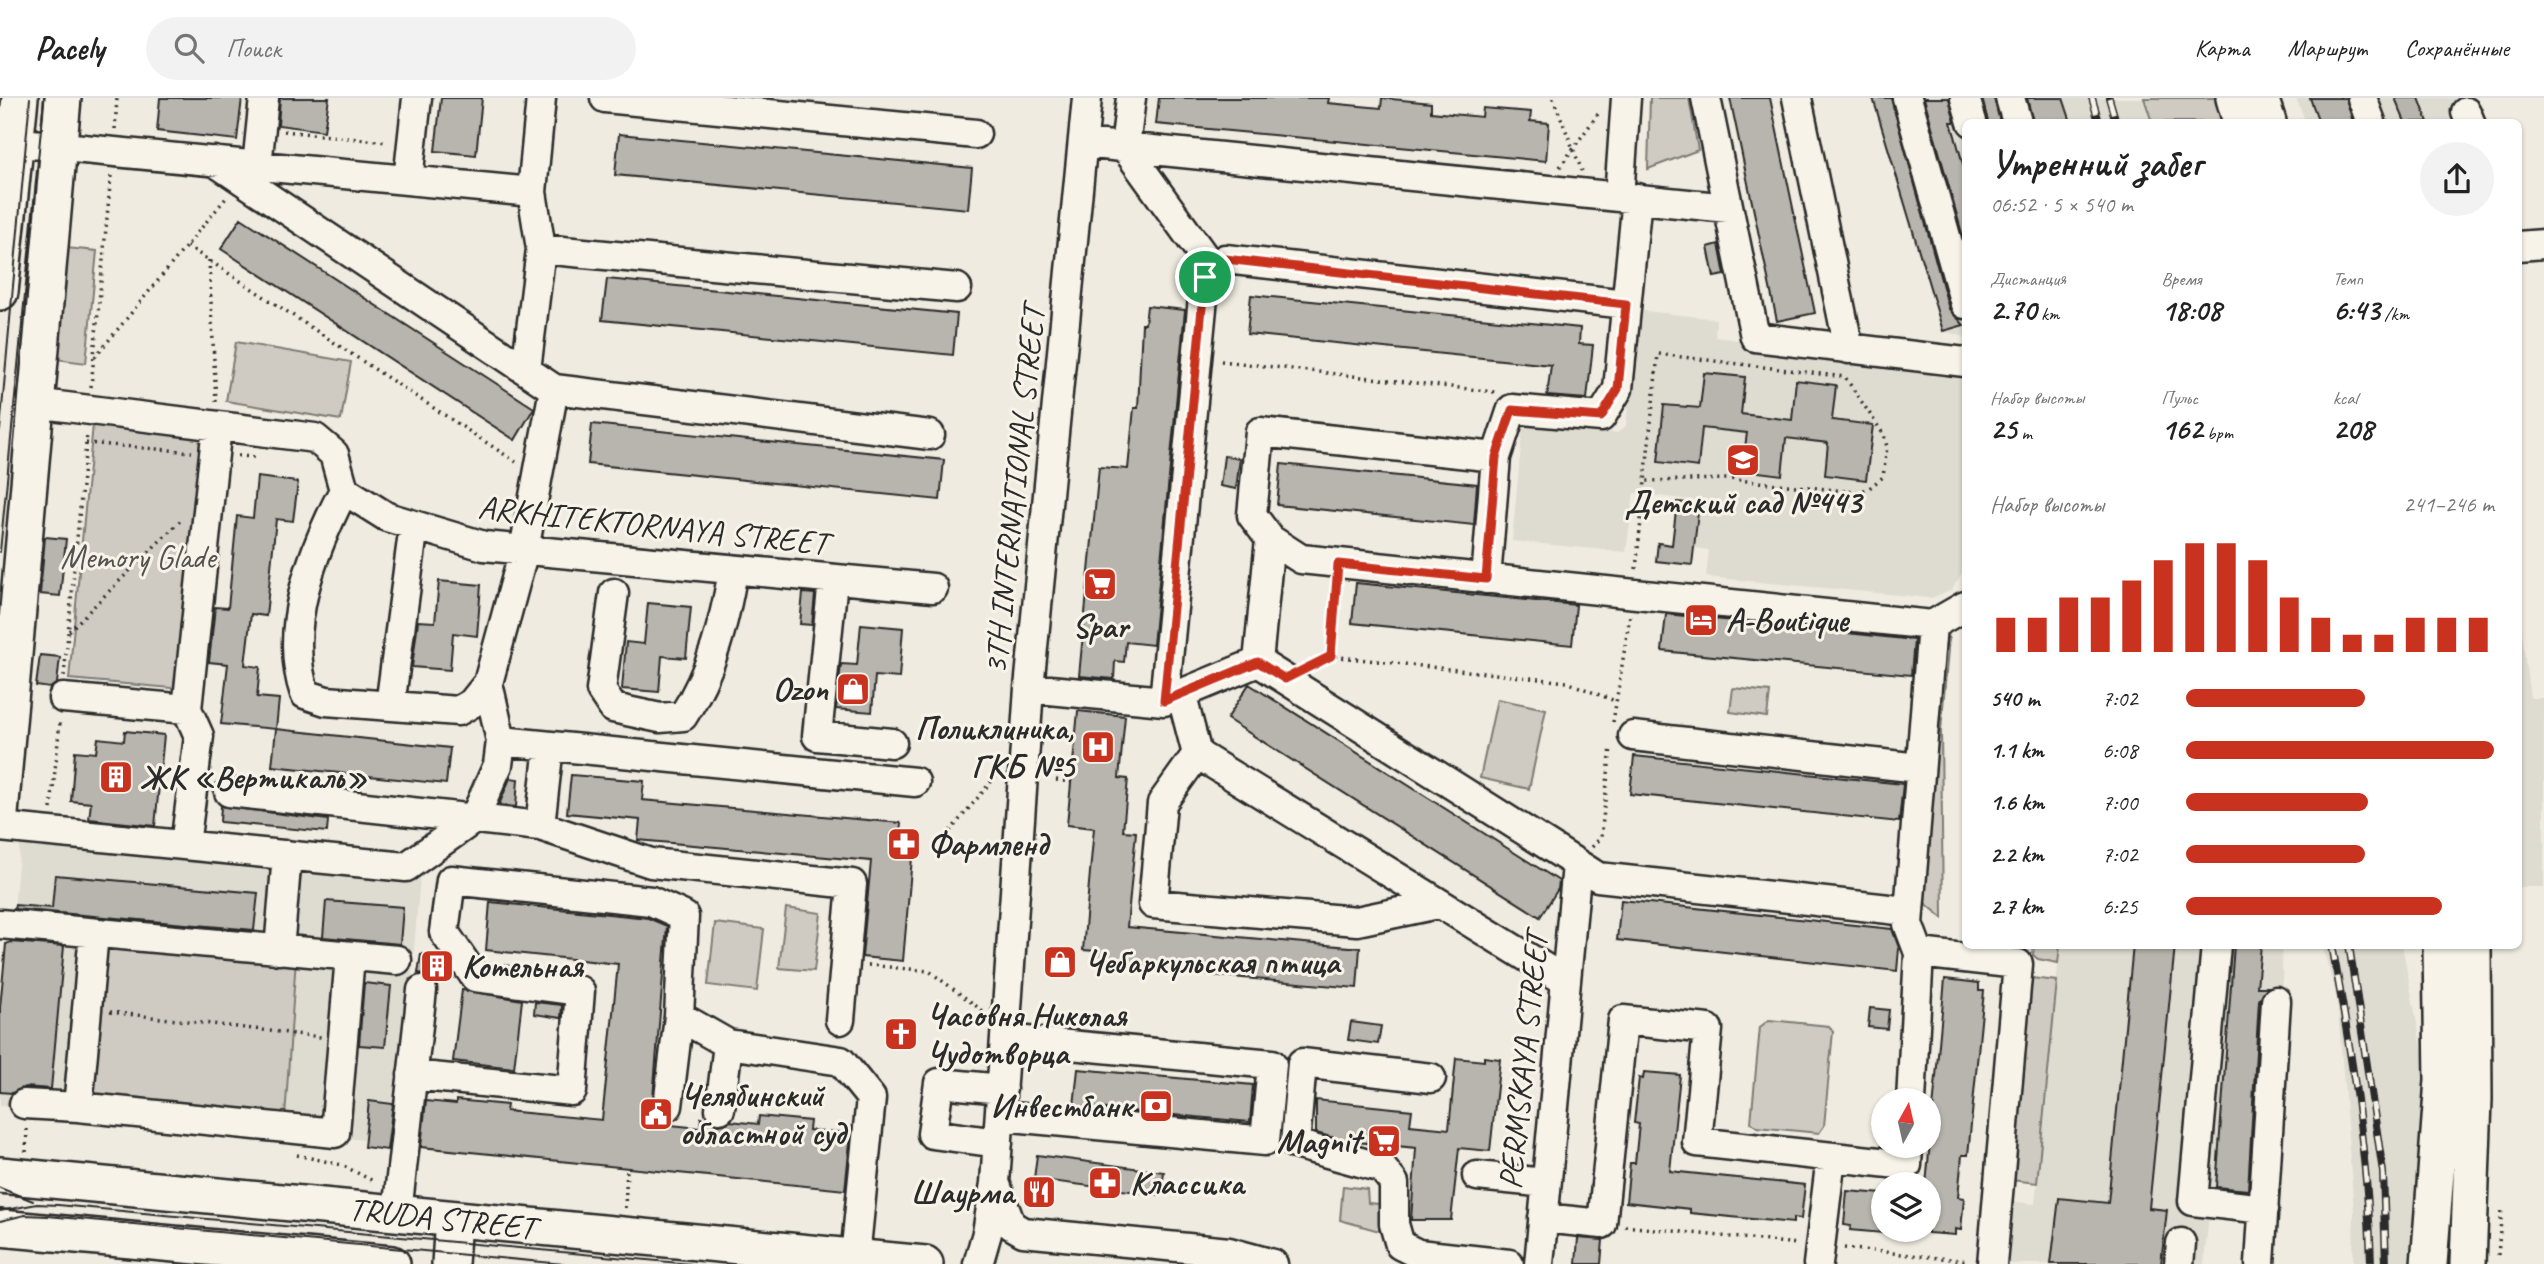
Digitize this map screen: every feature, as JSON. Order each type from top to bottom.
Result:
[{"type":"main road","points":[[0,292],[8,142],[20,98]]},
{"type":"main road","points":[[0,814],[34,403],[63,98]]},
{"type":"main road","points":[[2234,98],[2240,119]]},
{"type":"main road","points":[[2260,98],[2267,119]]},
{"type":"main road","points":[[2429,1264],[2443,1080],[2441,949]]},
{"type":"main road","points":[[2468,1264],[2474,1100],[2473,949]]},
{"type":"main road","name":"TRUDA STREET","points":[[0,1175],[398,1204],[453,1219],[925,1264]]},
{"type":"main road","points":[[450,1264],[453,1219]]},
{"type":"main road","name":"TRUDA STREET","points":[[0,1227],[324,1261],[392,1264]]},
{"type":"street","points":[[249,173],[261,128],[264,98]]},
{"type":"street","points":[[408,180],[416,98]]},
{"type":"street","points":[[526,370],[541,249],[532,192],[541,98]]},
{"type":"street","points":[[605,98],[976,134]]},
{"type":"street","name":"3TH INTERNATIONAL STREET","points":[[978,1264],[987,1233],[995,1183],[1029,688],[1087,98]]},
{"type":"street","points":[[1131,98],[1125,147],[1213,269]]},
{"type":"street","points":[[1706,98],[1755,337],[1962,362]]},
{"type":"street","points":[[1797,98],[1850,349]]},
{"type":"street","points":[[1907,98],[1962,293]]},
{"type":"street","points":[[1965,98],[1971,119]]},
{"type":"street","points":[[2010,98],[2016,119]]},
{"type":"street","points":[[2362,98],[2370,119]]},
{"type":"street","points":[[1486,579],[1496,457],[1512,410],[1601,417],[1618,389],[1626,304],[1628,198],[1614,103]]},
{"type":"street","points":[[8,142],[214,162],[249,173],[408,180],[532,192]]},
{"type":"street","points":[[1083,143],[1728,208]]},
{"type":"street","points":[[249,173],[554,390],[930,435]]},
{"type":"street","points":[[2522,246],[2544,244]]},
{"type":"street","points":[[541,249],[957,288]]},
{"type":"street","points":[[1566,981],[1197,754],[1173,697],[1197,358],[1205,277],[1225,259],[1626,304]]},
{"type":"street","points":[[34,403],[315,438],[334,454],[344,490],[324,529],[309,574],[295,648],[296,669],[305,694],[326,701],[458,711],[472,703],[488,683],[524,550],[554,390]]},
{"type":"street","points":[[186,845],[199,736],[187,709],[217,426]]},
{"type":"street","points":[[1496,457],[1260,432],[1252,515],[1270,539],[1301,559],[1338,564],[1932,625],[1962,608]]},
{"type":"street","name":"ARKHITEKTORNAYA STREET","points":[[344,490],[387,517],[484,546],[933,588]]},
{"type":"street","points":[[390,706],[414,525]]},
{"type":"street","points":[[1258,662],[1270,539]]},
{"type":"street","points":[[614,593],[601,690],[613,708],[660,718],[682,716],[697,694],[722,629],[733,571]]},
{"type":"street","points":[[833,580],[817,736],[892,743]]},
{"type":"street","points":[[1912,1088],[1919,953],[1907,911],[1932,625]]},
{"type":"street","points":[[1029,688],[1173,697],[1258,662]]},
{"type":"street","points":[[1258,662],[1598,877],[1907,911]]},
{"type":"street","points":[[406,867],[474,819],[498,765],[500,741],[488,683]]},
{"type":"street","points":[[63,698],[187,709]]},
{"type":"street","points":[[1619,737],[1919,768]]},
{"type":"street","points":[[500,741],[915,782]]},
{"type":"street","points":[[540,826],[549,746]]},
{"type":"street","points":[[1197,754],[1162,803],[1153,904],[1357,921],[1438,904]]},
{"type":"street","points":[[229,792],[540,826],[651,863],[852,884],[840,1020]]},
{"type":"street","points":[[0,827],[423,868],[451,880],[651,901],[684,916],[679,1016],[668,1105]]},
{"type":"street","points":[[279,950],[287,855]]},
{"type":"street","name":"PERMSKAYA STREET","points":[[1539,1264],[1577,865]]},
{"type":"street","points":[[412,1075],[572,1091],[580,991],[475,977],[444,932],[451,880]]},
{"type":"street","points":[[0,924],[397,960]]},
{"type":"street","points":[[78,1107],[94,933]]},
{"type":"street","points":[[2216,949],[2193,1201],[2264,1209]]},
{"type":"street","points":[[1919,953],[2018,964],[1992,1264]]},
{"type":"street","points":[[24,1104],[335,1133],[350,956]]},
{"type":"street","points":[[398,1204],[422,990]]},
{"type":"street","points":[[2260,1264],[2276,1001]]},
{"type":"street","points":[[679,1016],[728,1044],[841,1061],[871,1098],[855,1257]]},
{"type":"street","points":[[1543,1218],[1602,1224],[1623,1020],[1708,1029],[1697,1142],[1907,1165],[1907,1158]]},
{"type":"street","points":[[1000,1116],[1265,1142],[1272,1064],[1006,1033]]},
{"type":"street","points":[[720,1109],[728,1044]]},
{"type":"street","points":[[1432,1078],[1302,1063],[1295,1144],[1382,1168],[1394,1182],[1394,1224],[1400,1245],[1418,1254],[1509,1264]]},
{"type":"street","points":[[1818,1264],[1831,1157]]},
{"type":"street","points":[[1478,1176],[1546,1183]]},
{"type":"street","points":[[995,1183],[1011,1225],[1023,1232],[1229,1252],[1273,1264]]},
{"type":"path","points":[[49,832],[117,98]]},
{"type":"path","points":[[1553,98],[1575,147],[1589,194]]},
{"type":"path","points":[[1544,189],[1575,147],[1614,103]]},
{"type":"path","points":[[261,128],[412,144]]},
{"type":"path","points":[[94,359],[249,173]]},
{"type":"path","points":[[187,246],[538,476]]},
{"type":"path","points":[[209,260],[217,426]]},
{"type":"path","points":[[1601,837],[1619,737],[1615,701],[1633,593],[1658,354],[1846,377],[1884,435],[1887,447],[1883,477],[1868,489],[1856,492],[1728,479],[1645,481]]},
{"type":"path","points":[[1197,358],[1504,393],[1512,410]]},
{"type":"path","points":[[68,632],[244,456]]},
{"type":"path","points":[[1331,656],[1338,564]]},
{"type":"path","points":[[1285,679],[1331,656],[1567,682],[1615,701]]},
{"type":"path","points":[[941,842],[1000,770]]},
{"type":"path","points":[[1056,780],[1071,782]]},
{"type":"path","points":[[845,962],[929,971],[1006,1033]]},
{"type":"path","points":[[87,1009],[343,1040]]},
{"type":"path","points":[[290,1154],[342,1165],[398,1204]]},
{"type":"path","points":[[625,1219],[627,1168]]},
{"type":"path","points":[[2497,1264],[2502,1208]]},
{"type":"shaded area","points":[[1873,98],[2144,98],[2151,119],[1962,119],[1962,336],[1943,331]]},
{"type":"shaded area","points":[[2296,98],[2455,98],[2462,119],[2305,119]]},
{"type":"shaded area","name":"Детский сад №443","points":[[1638,310],[1716,319],[1715,337],[1962,370],[1962,573],[1952,590],[1931,598],[1706,577],[1709,550],[1695,548],[1700,501],[1634,493],[1626,552],[1512,541],[1523,425],[1617,433],[1626,426]]},
{"type":"shaded area","points":[[2522,635],[2530,698],[2544,698],[2544,887],[2522,887]]},
{"type":"shaded area","points":[[20,844],[420,876],[398,1143],[0,1106],[0,1054]]},
{"type":"shaded area","points":[[2060,949],[2281,949],[2284,1020],[2270,1221],[2209,1214],[2204,1264],[2003,1264],[2008,1201],[2035,1204]]},
{"type":"shaded area","points":[[2323,949],[2403,949],[2425,1065],[2414,1264],[2353,1264],[2354,1211],[2337,997]]},
{"type":"green space","points":[[1650,98],[1689,98],[1698,150],[1648,169]]},
{"type":"green space","points":[[2144,98],[2216,98],[2224,119],[2151,119]]},
{"type":"green space","points":[[66,248],[97,251],[86,363],[55,359]]},
{"type":"green space","points":[[236,342],[351,362],[341,420],[226,401]]},
{"type":"green space","name":"Memory Glade","points":[[93,424],[206,435],[183,689],[69,679]]},
{"type":"green space","points":[[1949,637],[1941,731],[1943,918],[1918,897],[1942,640]]},
{"type":"green space","points":[[1733,688],[1770,692],[1767,717],[1730,712]]},
{"type":"green space","points":[[1497,699],[1546,709],[1529,789],[1480,778]]},
{"type":"green space","points":[[786,908],[821,913],[814,971],[779,968]]},
{"type":"green space","points":[[715,923],[764,929],[757,991],[708,985]]},
{"type":"green space","points":[[103,941],[296,958],[285,1118],[89,1106]]},
{"type":"green space","points":[[2034,949],[2060,949],[2058,963],[2038,959],[2033,955]]},
{"type":"green space","points":[[2031,978],[2057,981],[2037,1183],[2011,1180]]},
{"type":"green space","points":[[1769,1020],[1829,1026],[1833,1031],[1824,1126],[1819,1133],[1757,1127],[1751,1122],[1760,1027]]},
{"type":"green space","points":[[1343,1186],[1367,1189],[1368,1203],[1379,1204],[1379,1231],[1340,1220]]},
{"type":"building","points":[[160,98],[242,98],[237,140],[157,131]]},
{"type":"building","points":[[280,98],[329,98],[324,131],[278,125]]},
{"type":"building","points":[[441,98],[482,98],[476,155],[435,151]]},
{"type":"building","points":[[1159,98],[1329,98],[1328,103],[1381,108],[1382,98],[1431,103],[1431,112],[1482,117],[1483,108],[1531,112],[1530,121],[1549,123],[1546,161],[1156,124]]},
{"type":"building","points":[[1730,98],[1770,98],[1815,313],[1777,321]]},
{"type":"building","points":[[1873,98],[1891,98],[1949,309],[1962,323],[1962,326],[1943,331]]},
{"type":"building","points":[[1924,98],[1949,98],[1955,122],[1951,122],[1962,160],[1962,233]]},
{"type":"building","points":[[1982,98],[1994,98],[1999,119],[1987,119]]},
{"type":"building","points":[[2027,98],[2063,98],[2070,119],[2032,119]]},
{"type":"building","points":[[2310,98],[2346,98],[2352,119],[2318,119]]},
{"type":"building","points":[[2395,98],[2419,98],[2427,119],[2404,119]]},
{"type":"building","points":[[619,134],[972,168],[968,209],[615,175]]},
{"type":"building","points":[[241,218],[534,408],[515,440],[221,249]]},
{"type":"building","points":[[1719,244],[1725,275],[1714,277],[1708,247]]},
{"type":"building","points":[[607,279],[957,314],[953,355],[602,320]]},
{"type":"building","points":[[1251,295],[1580,328],[1579,344],[1593,345],[1587,399],[1547,396],[1551,365],[1247,334]]},
{"type":"building","points":[[1147,306],[1185,310],[1153,645],[1126,642],[1124,662],[1115,661],[1114,679],[1079,676],[1099,467],[1128,469],[1134,408],[1138,408],[1142,324],[1145,324]]},
{"type":"building","points":[[1704,373],[1745,377],[1741,414],[1792,420],[1796,380],[1836,385],[1832,420],[1873,425],[1866,480],[1825,475],[1828,443],[1786,438],[1782,475],[1742,470],[1747,433],[1702,428],[1698,467],[1658,462],[1664,405],[1700,408]]},
{"type":"building","points":[[592,424],[944,460],[940,500],[588,464]]},
{"type":"building","points":[[1224,456],[1240,458],[1236,489],[1220,486]]},
{"type":"building","points":[[1281,464],[1477,484],[1474,525],[1277,505]]},
{"type":"building","points":[[257,477],[298,482],[293,521],[276,519],[266,616],[251,614],[245,665],[260,667],[257,697],[279,699],[276,729],[221,724],[228,664],[209,662],[215,607],[228,608],[237,516],[253,518]]},
{"type":"building","points":[[1677,502],[1699,504],[1692,565],[1656,561],[1658,543],[1672,545]]},
{"type":"building","points":[[45,537],[66,539],[60,596],[40,594]]},
{"type":"building","points":[[439,581],[481,585],[477,636],[453,633],[450,670],[412,667],[418,621],[435,622]]},
{"type":"building","points":[[1356,583],[1576,605],[1572,645],[1352,623]]},
{"type":"building","points":[[803,593],[815,594],[812,625],[800,624]]},
{"type":"building","points":[[648,603],[691,607],[686,658],[662,656],[659,692],[622,689],[626,642],[644,644]]},
{"type":"building","points":[[1666,614],[1914,640],[1911,675],[1662,651]]},
{"type":"building","points":[[861,624],[903,628],[899,678],[875,676],[872,712],[836,709],[841,664],[857,665]]},
{"type":"building","points":[[40,655],[60,657],[57,683],[50,688],[36,686]]},
{"type":"building","points":[[1249,684],[1559,881],[1558,889],[1540,917],[1227,719]]},
{"type":"building","points":[[1078,711],[1125,716],[1119,778],[1128,779],[1123,831],[1136,832],[1127,927],[1360,948],[1357,988],[1095,965],[1096,951],[1083,950],[1094,828],[1067,825]]},
{"type":"building","points":[[276,729],[450,748],[446,784],[272,766]]},
{"type":"building","name":"ЖК «Вертикаль»","points":[[125,731],[164,735],[155,826],[89,819],[91,803],[71,801],[75,751],[96,753],[98,738],[124,741]]},
{"type":"building","points":[[1634,756],[1903,784],[1899,822],[1630,794]]},
{"type":"building","points":[[571,775],[644,781],[642,800],[901,823],[900,834],[914,835],[903,961],[862,957],[871,861],[638,840],[640,820],[567,813]]},
{"type":"building","points":[[510,778],[518,779],[516,807],[499,805]]},
{"type":"building","points":[[221,806],[328,820],[327,832],[220,822]]},
{"type":"building","points":[[55,875],[258,893],[254,930],[14,909],[15,905],[52,908]]},
{"type":"building","points":[[1621,900],[1892,929],[1899,948],[1897,971],[1617,940]]},
{"type":"building","points":[[326,901],[403,907],[400,944],[323,937]]},
{"type":"building","points":[[490,902],[648,918],[667,926],[651,1123],[700,1128],[701,1118],[719,1125],[730,1121],[758,1124],[759,1116],[810,1121],[809,1130],[851,1133],[845,1190],[421,1147],[426,1101],[456,1104],[456,1100],[507,1105],[506,1111],[602,1120],[618,964],[486,950]]},
{"type":"building","points":[[11,942],[64,946],[51,1089],[25,1087],[12,1093],[0,1092],[0,1008],[6,944]]},
{"type":"building","points":[[2133,949],[2175,949],[2149,1208],[2167,1210],[2161,1264],[2051,1264],[2059,1198],[2108,1203]]},
{"type":"building","points":[[2234,949],[2261,949],[2257,987],[2268,987],[2259,1000],[2248,1190],[2216,1187]]},
{"type":"building","name":"Котельная","points":[[421,954],[441,957],[453,978],[418,973]]},
{"type":"building","points":[[1945,979],[1979,983],[1979,991],[1984,991],[1968,1155],[1962,1155],[1958,1197],[1964,1198],[1961,1230],[1955,1229],[1955,1235],[1941,1234],[1941,1172],[1927,1172],[1928,1158],[1941,1158],[1941,1088],[1935,1088]]},
{"type":"building","points":[[364,983],[391,986],[385,1047],[359,1045]]},
{"type":"building","points":[[462,990],[522,1000],[514,1068],[453,1061]]},
{"type":"building","points":[[535,1002],[562,1005],[561,1018],[534,1014]]},
{"type":"building","points":[[1870,1008],[1889,1010],[1887,1029],[1868,1027]]},
{"type":"building","name":"Часовня Николая Чудотворца","points":[[890,1021],[915,1024],[912,1047],[887,1044]]},
{"type":"building","points":[[1351,1022],[1381,1026],[1378,1044],[1348,1040]]},
{"type":"building","points":[[1484,1057],[1500,1059],[1490,1151],[1459,1148],[1451,1220],[1411,1220],[1416,1148],[1346,1141],[1316,1133],[1316,1100],[1412,1110],[1410,1125],[1449,1129],[1456,1058],[1484,1061]]},
{"type":"building","points":[[1078,1069],[1253,1085],[1250,1122],[1074,1106]]},
{"type":"building","points":[[1644,1072],[1680,1075],[1670,1171],[1805,1185],[1801,1219],[1793,1218],[1793,1223],[1690,1213],[1690,1209],[1626,1202],[1630,1163],[1635,1163],[1639,1124],[1634,1123],[1639,1078],[1643,1079]]},
{"type":"building","points":[[369,1101],[393,1104],[387,1150],[364,1147]]},
{"type":"building","points":[[1037,1155],[1164,1172],[1161,1195],[1034,1179]]},
{"type":"building","points":[[1847,1191],[1871,1193],[1871,1232],[1850,1230],[1851,1226],[1844,1225]]},
{"type":"building","points":[[1578,1238],[1603,1240],[1601,1264],[1576,1264]]},
{"type":"tram line","points":[[0,430],[30,98]]},
{"type":"tram line","points":[[0,552],[44,98]]},
{"type":"tram line","points":[[0,1188],[33,1201]]},
{"type":"tram line","points":[[0,1211],[37,1204],[58,1205],[690,1264]]},
{"type":"tram line","points":[[0,1221],[25,1215],[48,1216],[563,1264]]},
{"type":"railway","points":[[2092,98],[2098,119]]},
{"type":"railway","points":[[2109,98],[2115,119]]},
{"type":"railway","points":[[2333,949],[2358,1104],[2371,1264]]},
{"type":"railway","points":[[2350,949],[2383,1172],[2386,1264]]},
{"type":"place","name":"Детский сад №443","points":[[1743,460]]},
{"type":"place","name":"Spar","points":[[1100,584]]},
{"type":"place","name":"A-Boutique","points":[[1701,620]]},
{"type":"place","name":"Ozon","points":[[853,689]]},
{"type":"place","name":"Поликлиника, ГКБ №5","points":[[1098,747]]},
{"type":"place","name":"ЖК «Вертикаль»","points":[[116,777]]},
{"type":"place","name":"Фармленд","points":[[904,844]]},
{"type":"place","name":"Чебаркульская птица","points":[[1060,962]]},
{"type":"place","name":"Котельная","points":[[437,966]]},
{"type":"place","name":"Часовня Николая Чудотворца","points":[[901,1034]]},
{"type":"place","name":"Инвестбанк","points":[[1156,1106]]},
{"type":"place","name":"Челябинский областной суд","points":[[656,1114]]},
{"type":"place","name":"Magnit","points":[[1384,1141]]},
{"type":"place","name":"Классика","points":[[1105,1183]]},
{"type":"place","name":"Шаурма","points":[[1039,1192]]},
{"type":"route","points":[[1225,259],[1626,304],[1618,389],[1601,417],[1512,410],[1496,457],[1486,579],[1338,564],[1331,656],[1285,679],[1258,662],[1164,701],[1205,277],[1225,259]]}]
